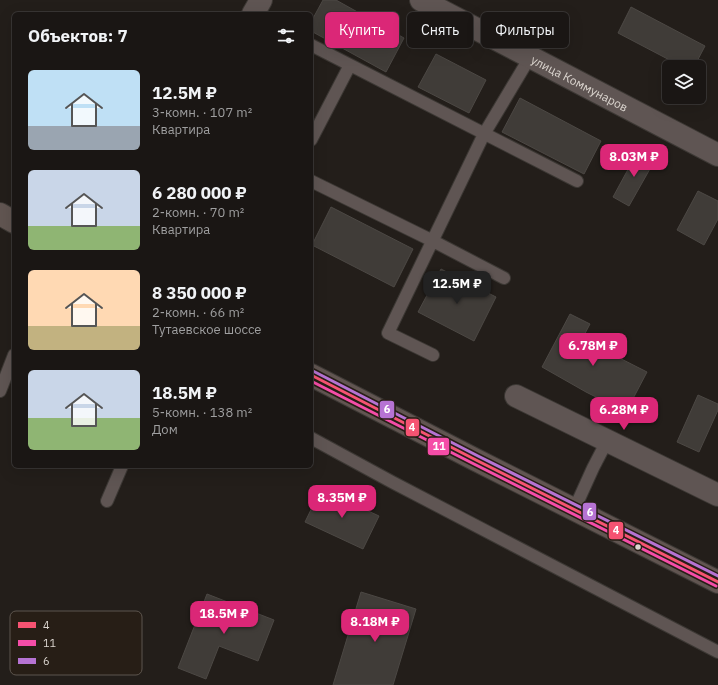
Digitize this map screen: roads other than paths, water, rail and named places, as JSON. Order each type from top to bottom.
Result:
[{"type":"main road","points":[[0,214],[12,221]]},
{"type":"main road","points":[[313,376],[718,582]]},
{"type":"street","points":[[254,12],[261,0]]},
{"type":"street","name":"улица Коммунаров","points":[[421,0],[718,155]]},
{"type":"street","points":[[516,396],[718,495]]},
{"type":"lane","points":[[313,46],[577,181]]},
{"type":"lane","points":[[433,355],[388,333],[484,134],[530,57]]},
{"type":"lane","points":[[313,136],[350,65]]},
{"type":"lane","points":[[313,182],[504,278]]},
{"type":"lane","points":[[0,391],[12,360]]},
{"type":"lane","points":[[313,439],[392,482],[718,652]]},
{"type":"lane","points":[[574,510],[607,441]]},
{"type":"lane","points":[[107,501],[121,468]]}]
